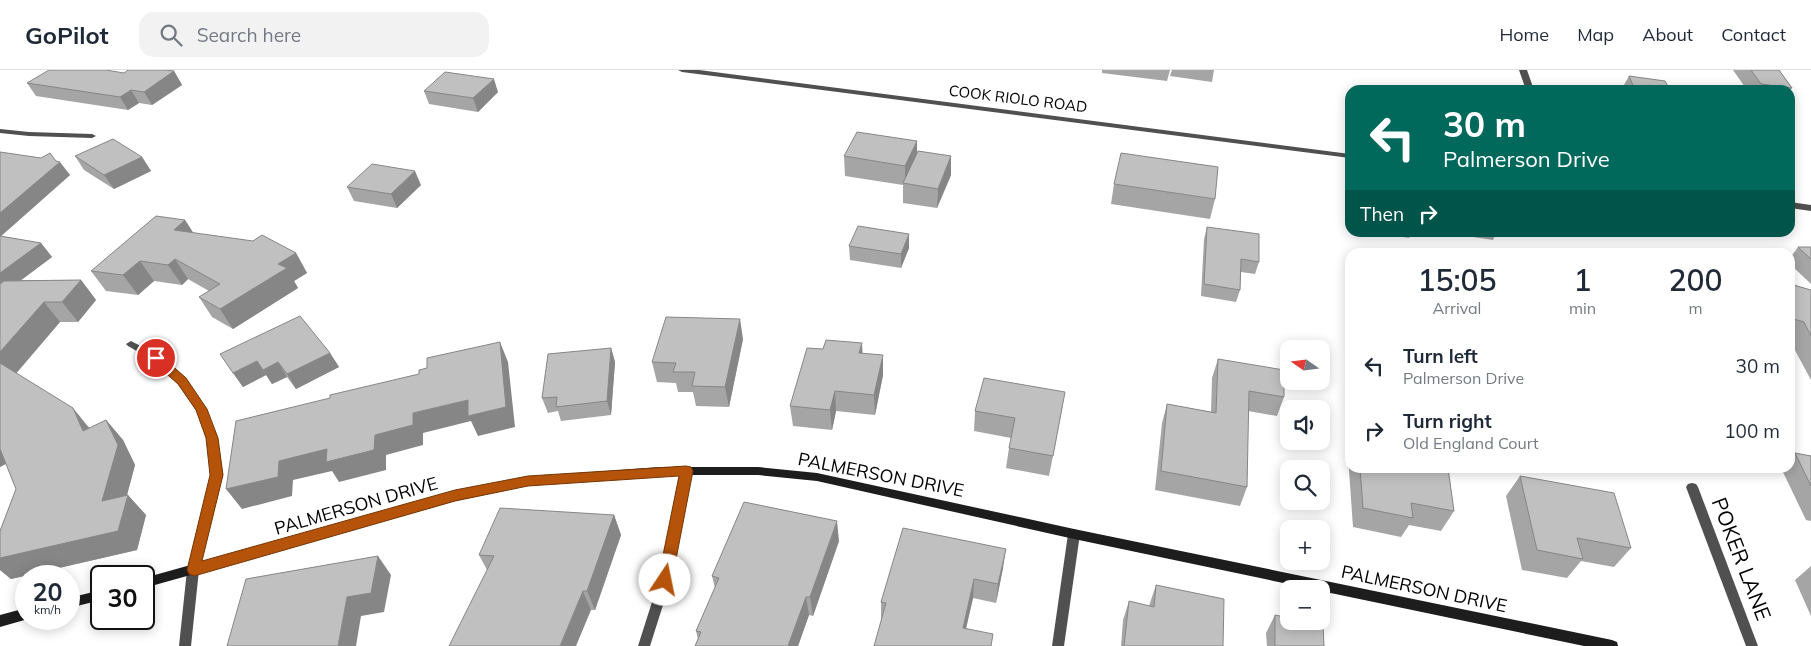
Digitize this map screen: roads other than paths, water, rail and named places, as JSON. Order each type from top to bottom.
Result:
[{"type":"street","name":"COOK RIOLO ROAD","points":[[682,70],[1345,155]]},
{"type":"street","points":[[1523,70],[1528,85]]},
{"type":"street","points":[[0,131],[92,136]]},
{"type":"street","points":[[1795,206],[1811,208]]},
{"type":"street","points":[[131,344],[156,358],[182,381],[201,409],[212,438],[217,475],[194,570],[185,646]]},
{"type":"street","points":[[644,646],[665,580],[686,471]]},
{"type":"street","name":"PALMERSON DRIVE","points":[[155,580],[455,496],[528,481],[686,471],[758,471],[816,477],[1074,534],[1612,646]]},
{"type":"street","name":"POKER LANE","points":[[1692,486],[1752,646]]},
{"type":"street","points":[[1058,646],[1074,534]]},
{"type":"street","points":[[0,621],[15,617]]}]
